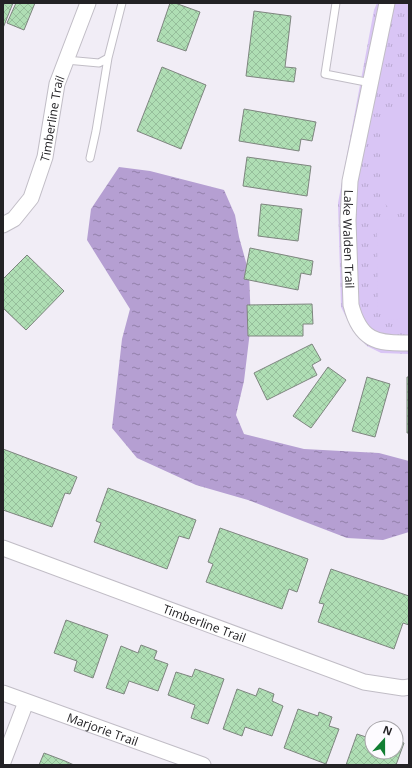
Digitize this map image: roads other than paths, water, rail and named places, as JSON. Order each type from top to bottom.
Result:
[{"type":"street","name":"Timberline Trail","points":[[3,225],[14,219],[31,198],[45,157],[57,84],[88,3]]},
{"type":"street","name":"Lake Walden Trail","points":[[387,3],[350,181],[348,220],[351,305],[359,327],[372,339],[382,342],[409,343]]},
{"type":"street","name":"Timberline Trail","points":[[3,548],[364,682],[403,688],[409,687]]},
{"type":"street","name":"Marjorie Trail","points":[[3,693],[203,765]]},
{"type":"street","points":[[3,762],[26,702]]},
{"type":"lane","points":[[90,158],[108,58],[122,3]]},
{"type":"lane","points":[[336,3],[326,74],[371,83]]},
{"type":"lane","points":[[66,60],[99,63],[108,58]]},
{"type":"water","points":[[119,167],[150,171],[224,190],[235,215],[239,237],[249,273],[251,323],[244,381],[236,415],[244,434],[304,449],[379,453],[409,461],[409,532],[383,540],[347,538],[248,500],[196,485],[137,458],[112,428],[122,339],[130,309],[87,240],[91,209]]}]
